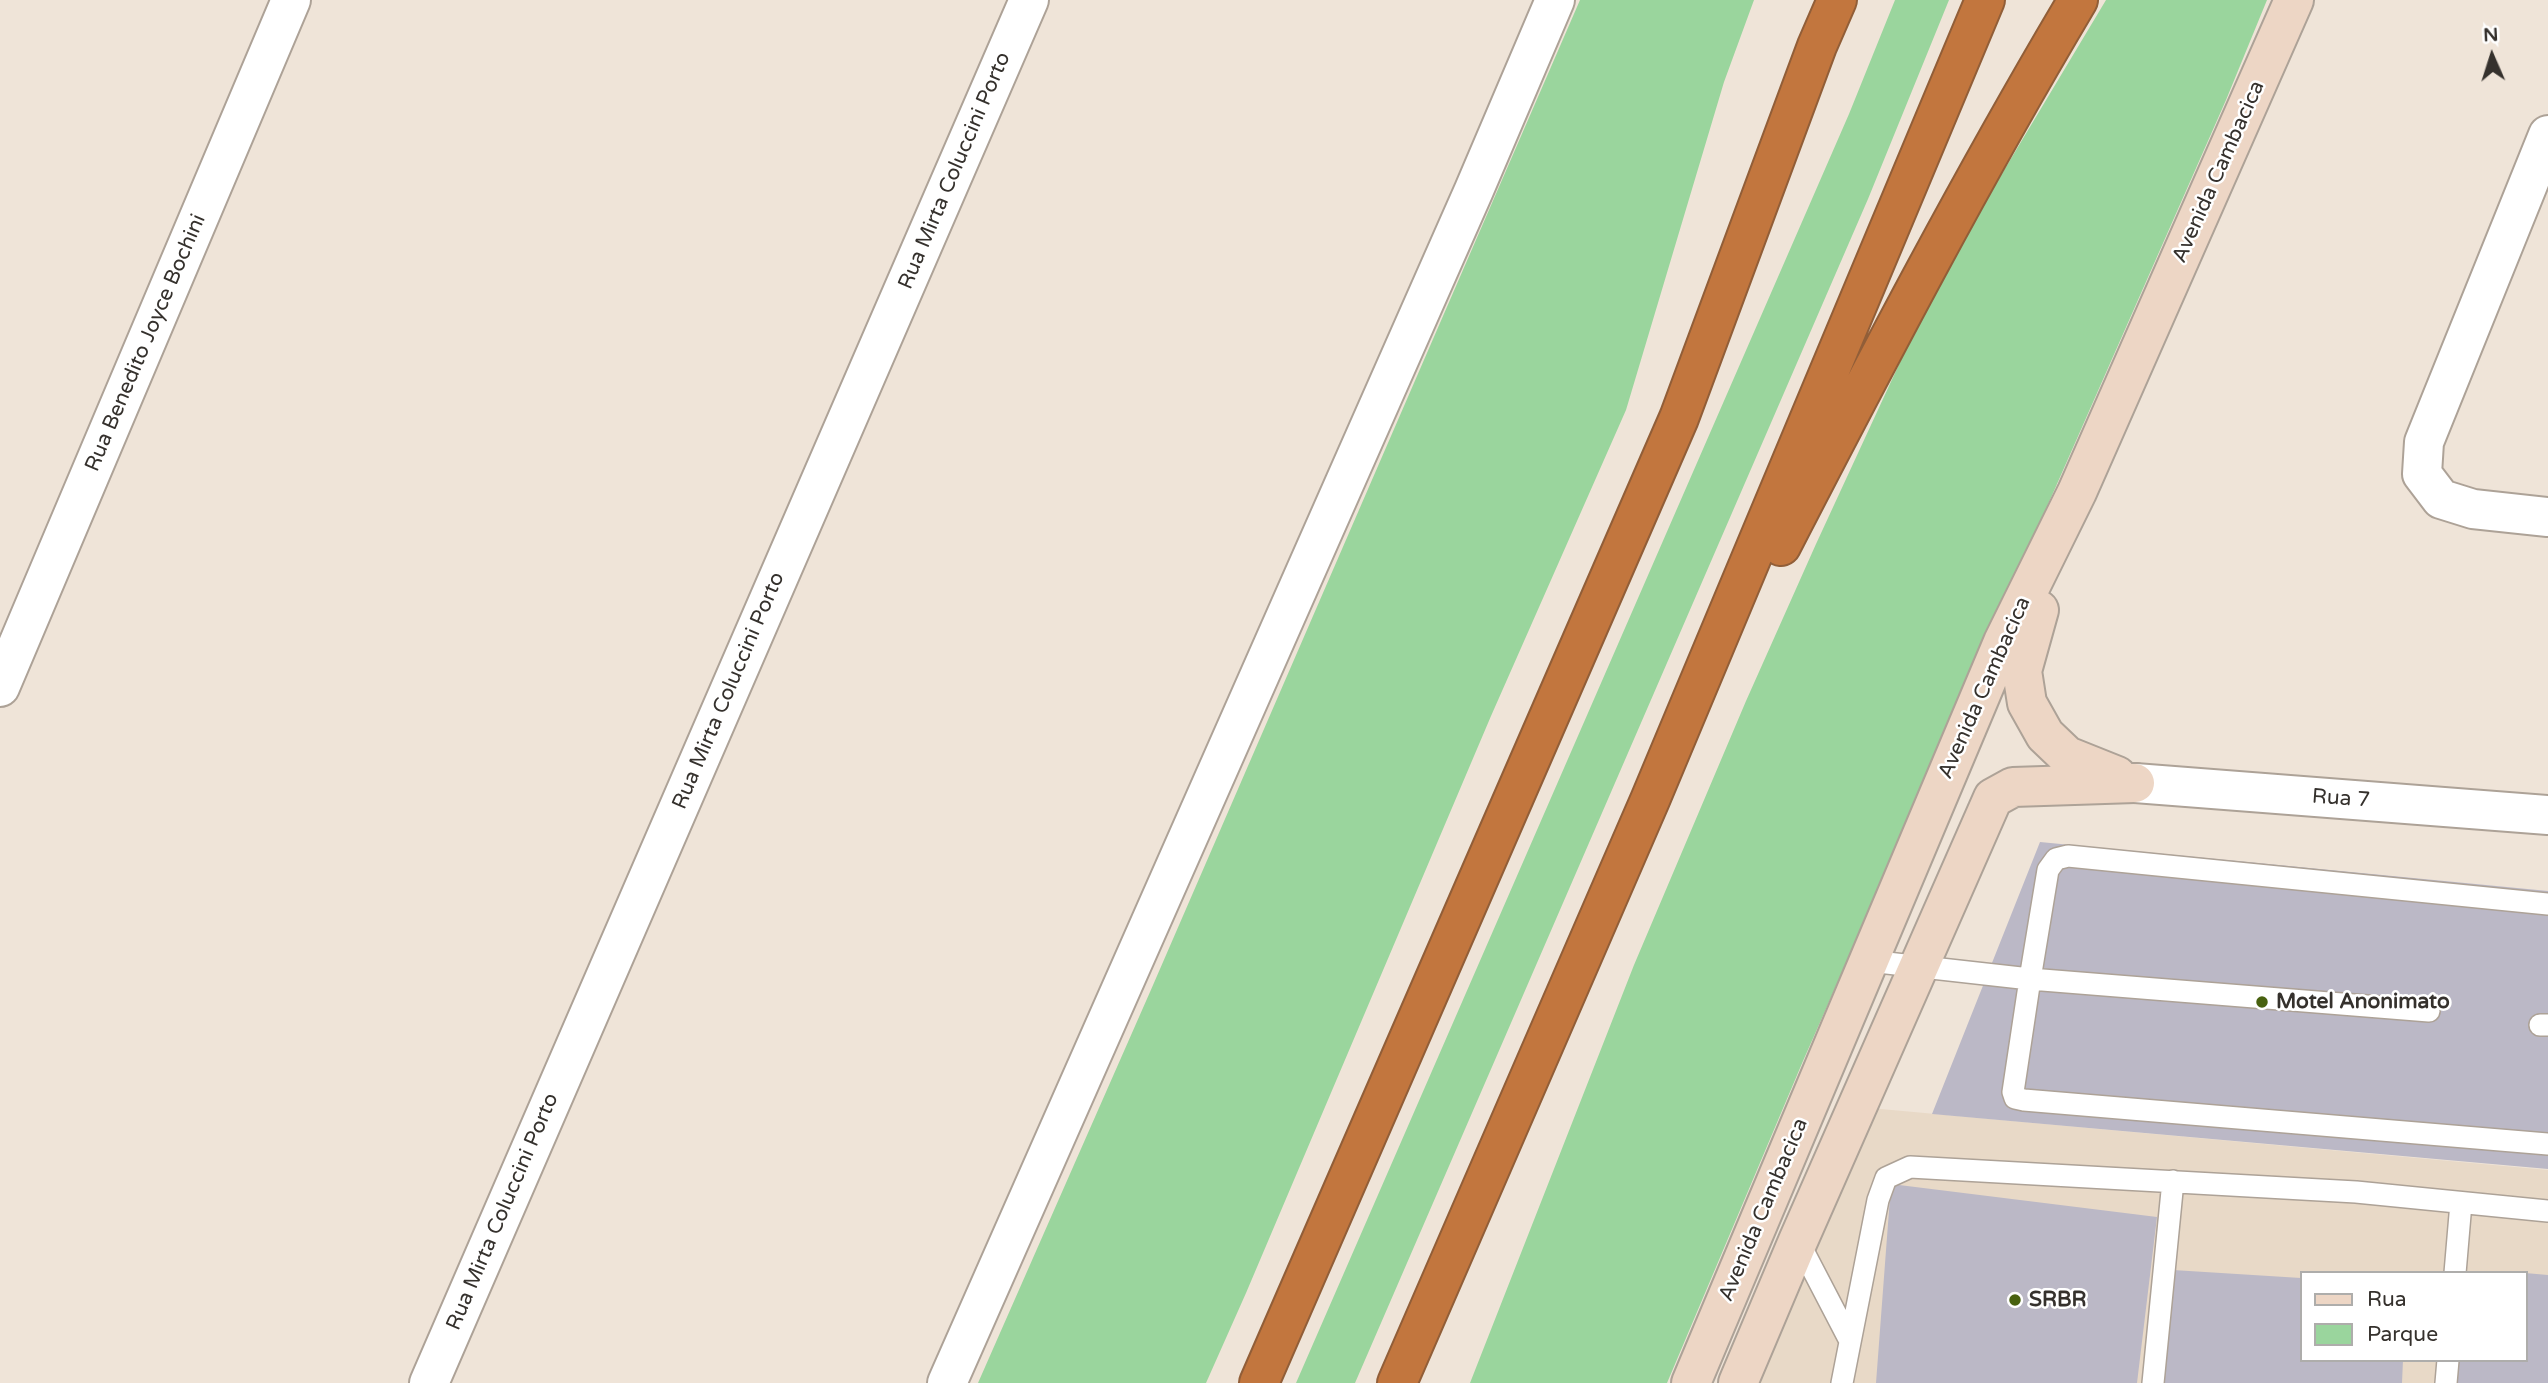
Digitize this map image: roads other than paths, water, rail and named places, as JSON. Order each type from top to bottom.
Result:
[{"type":"highway","points":[[1804,0],[1817,46]]},
{"type":"highway","points":[[1259,1383],[1679,418],[1817,46],[1837,0]]},
{"type":"highway","points":[[1398,1383],[1650,800],[1985,0]]},
{"type":"highway","points":[[1650,800],[1880,355],[2013,110],[2078,0]]},
{"type":"street","name":"Rua Benedito Joyce Bochini","points":[[0,687],[291,0]]},
{"type":"street","name":"Rua Mirta Coluccini Porto","points":[[429,1383],[1029,0]]},
{"type":"street","points":[[947,1383],[1474,190],[1555,0]]},
{"type":"street","name":"Avenida Cambacica","points":[[1691,1383],[2003,642],[2077,492],[2294,0]]},
{"type":"street","points":[[2548,135],[2424,442],[2422,474],[2441,499],[2473,509],[2548,517]]},
{"type":"street","points":[[2077,492],[2022,671],[2027,703],[2045,735],[2067,756],[2135,783]]},
{"type":"street","name":"Avenida Cambacica","points":[[1738,1383],[1993,798],[2013,787],[2135,783]]},
{"type":"street","name":"Rua 7","points":[[2135,783],[2548,815]]},
{"type":"lane","points":[[2548,904],[2068,856],[2056,859],[2048,870],[2013,1093],[2015,1098],[2548,1144]]},
{"type":"lane","points":[[1869,961],[2030,979],[2429,1011]]},
{"type":"lane","points":[[1825,1383],[1843,1377],[1878,1200],[1886,1178],[1910,1167],[2356,1192],[2548,1211]]},
{"type":"lane","points":[[2153,1383],[2173,1181]]},
{"type":"lane","points":[[2455,1271],[2461,1203]]},
{"type":"lane","points":[[1798,1241],[1849,1339]]},
{"type":"lane","points":[[2446,1383],[2448,1362]]},
{"type":"place","name":"Motel Anonimato","points":[[2262,1002]]},
{"type":"place","name":"SRBR","points":[[2015,1300]]}]
